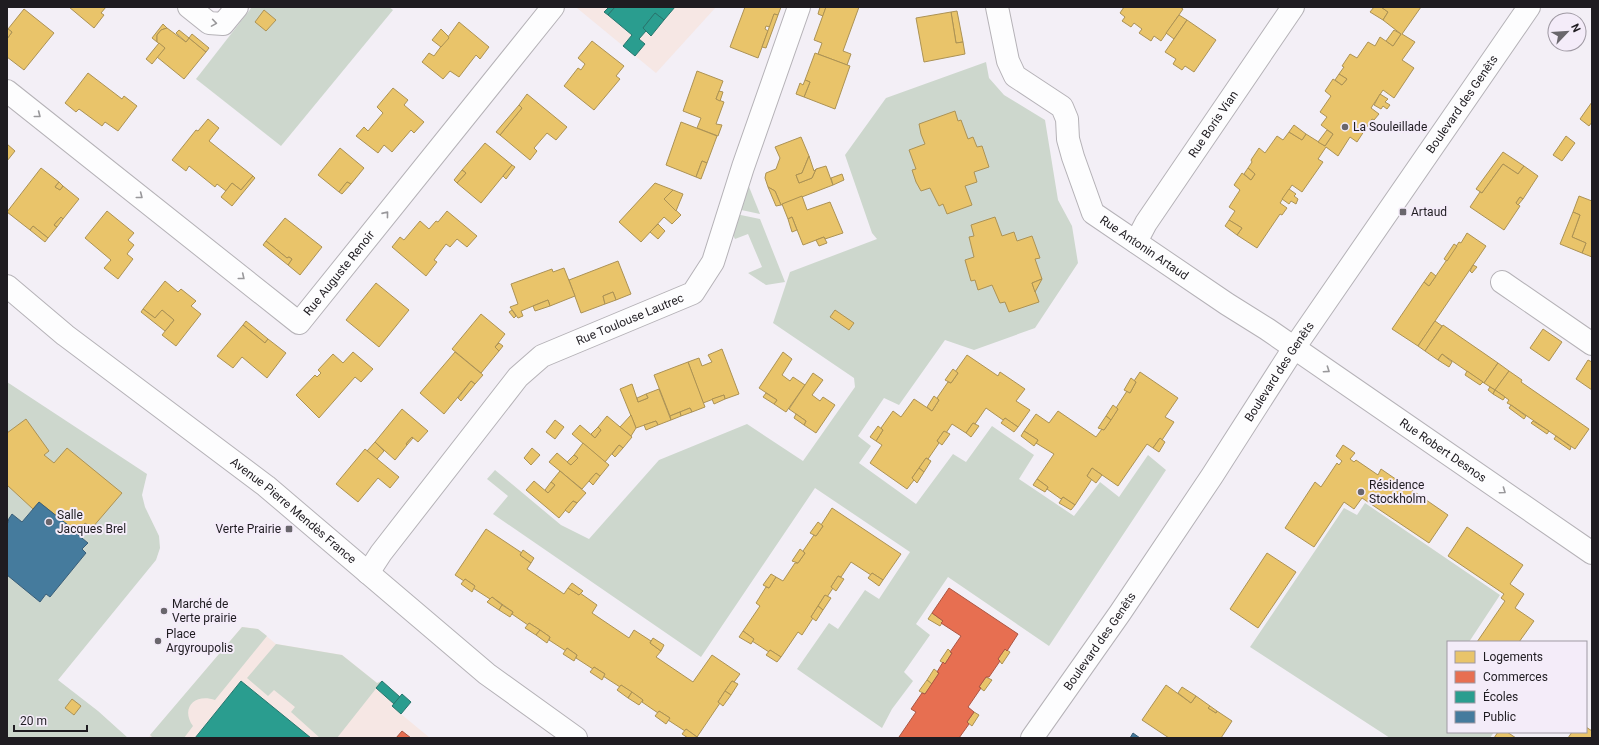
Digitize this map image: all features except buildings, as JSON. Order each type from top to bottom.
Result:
[{"type":"street","points":[[189,7],[209,23],[223,24],[237,7]]},
{"type":"street","name":"Rue Auguste Renoir","points":[[7,91],[299,323],[552,7]]},
{"type":"street","name":"Rue Toulouse Lautrec","points":[[368,573],[381,553],[518,378],[542,356],[692,293],[713,262],[743,167],[799,7]]},
{"type":"street","name":"Rue Antonin Artaud","points":[[997,7],[1008,61],[1015,76],[1062,107],[1067,119],[1068,139],[1093,213],[1294,348]]},
{"type":"street","name":"Rue Boris Vian","points":[[1136,242],[1146,223],[1293,7]]},
{"type":"street","name":"Boulevard des Genêts","points":[[1032,738],[1177,528],[1294,348],[1529,7]]},
{"type":"street","points":[[1502,282],[1592,344]]},
{"type":"street","name":"Avenue Pierre Mendès France","points":[[7,286],[65,335],[266,486],[487,674],[576,738]]},
{"type":"street","name":"Rue Robert Desnos","points":[[1294,348],[1592,553]]},
{"type":"shaded area","points":[[252,7],[389,7],[393,10],[281,146],[196,79]]},
{"type":"shaded area","points":[[716,7],[656,73],[577,8]]},
{"type":"shaded area","points":[[986,62],[989,78],[1004,95],[1045,120],[1058,200],[1072,226],[1078,263],[1035,328],[974,350],[945,340],[899,405],[884,398],[858,436],[871,446],[859,463],[916,504],[953,454],[966,462],[992,426],[1034,455],[1019,479],[1074,516],[1100,482],[1119,497],[1148,455],[1166,470],[1049,646],[948,577],[916,624],[930,635],[904,672],[913,681],[892,709],[882,728],[797,669],[829,623],[838,629],[865,590],[879,599],[910,552],[815,488],[701,657],[493,514],[508,496],[487,479],[495,470],[561,525],[589,539],[659,460],[747,424],[803,461],[855,387],[854,378],[773,323],[790,272],[877,239],[872,233],[845,155],[886,98]]},
{"type":"shaded area","points":[[743,172],[760,214],[732,208]]},
{"type":"shaded area","points":[[731,213],[760,219],[785,282],[766,285],[748,273],[762,267],[748,234],[735,239],[728,225]]},
{"type":"shaded area","points":[[7,382],[147,474],[142,495],[145,507],[159,536],[160,548],[156,560],[58,680],[98,711],[128,738],[7,738]]},
{"type":"shaded area","points":[[1365,503],[1500,595],[1470,641],[1447,641],[1447,733],[1493,733],[1490,738],[1390,738],[1250,647],[1344,508],[1357,515]]},
{"type":"shaded area","points":[[242,627],[258,629],[276,644],[342,655],[377,683],[382,681],[400,696],[402,694],[411,702],[401,714],[430,738],[148,738]]},
{"type":"shaded area","points":[[242,627],[258,629],[267,636],[215,700],[208,698],[201,699],[196,700],[192,704],[188,713],[189,719],[193,726],[184,738],[153,738],[150,735]]},
{"type":"shaded area","points":[[276,644],[342,655],[377,683],[382,681],[337,738],[320,738],[291,712],[295,707],[274,690],[268,696],[247,678]]},
{"type":"place","name":"La Souleillade","points":[[1345,127]]},
{"type":"place","name":"Artaud","points":[[1403,212]]},
{"type":"place","name":"Résidence Stockholm","points":[[1361,492]]},
{"type":"place","name":"Salle Jacques Brel","points":[[49,522]]},
{"type":"place","name":"Verte Prairie","points":[[289,529]]},
{"type":"place","name":"Marché de Verte prairie","points":[[164,611]]},
{"type":"place","name":"Place Argyroupolis","points":[[158,641]]}]
